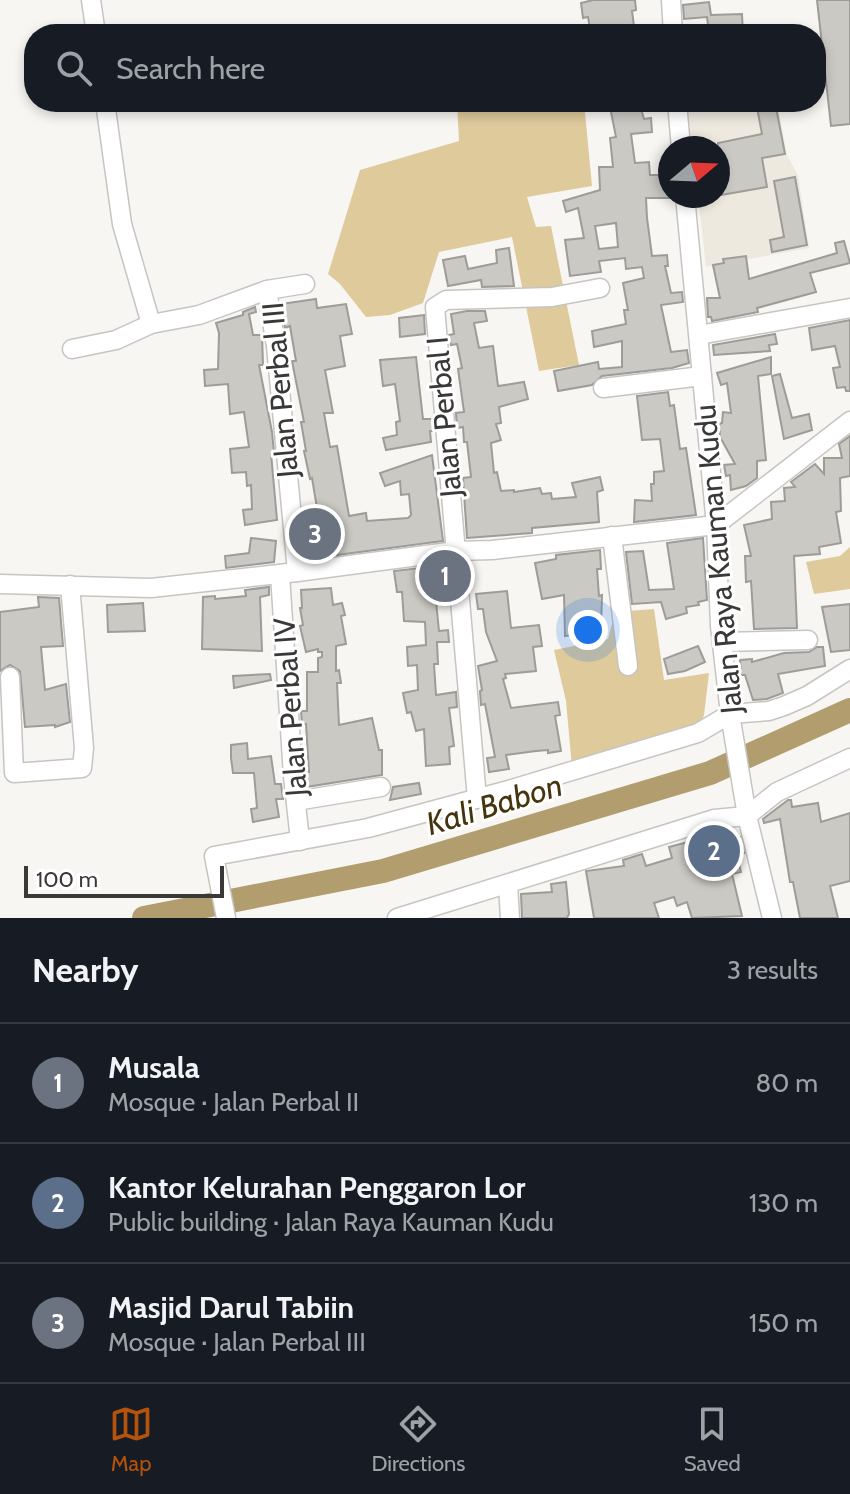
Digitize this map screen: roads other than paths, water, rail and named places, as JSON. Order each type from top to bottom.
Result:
[{"type":"street","points":[[91,0],[95,24]]},
{"type":"street","points":[[671,0],[672,24]]},
{"type":"street","points":[[106,112],[122,224],[151,324]]},
{"type":"street","points":[[678,112],[680,136]]},
{"type":"street","name":"Jalan Raya Kauman Kudu","points":[[686,208],[731,715],[746,810],[772,918]]},
{"type":"street","name":"Jalan Perbal III","points":[[288,573],[276,346],[267,290],[305,284]]},
{"type":"street","name":"Jalan Perbal I","points":[[456,551],[435,307],[446,300],[552,297],[600,288]]},
{"type":"street","points":[[72,349],[116,340],[151,324],[199,315],[267,290]]},
{"type":"street","points":[[699,335],[850,308]]},
{"type":"street","points":[[603,388],[702,376]]},
{"type":"street","points":[[0,584],[151,588],[456,551],[492,550],[716,525],[850,421]]},
{"type":"street","points":[[612,536],[628,666]]},
{"type":"street","points":[[456,551],[477,799]]},
{"type":"street","name":"Jalan Perbal IV","points":[[288,573],[300,841]]},
{"type":"street","points":[[10,677],[14,773],[82,768],[84,748],[70,585]]},
{"type":"street","points":[[723,642],[808,640]]},
{"type":"street","points":[[226,918],[214,856],[368,828],[477,799],[698,733],[731,715],[769,711],[784,706],[807,696],[850,669]]},
{"type":"street","points":[[397,918],[746,810],[850,758]]},
{"type":"street","points":[[296,801],[381,787]]},
{"type":"street","points":[[508,884],[510,918]]},
{"type":"waterway","name":"Kali Babon","points":[[144,918],[383,871],[710,773],[850,710]]},
{"type":"place","name":"Masjid Darul Tabiin","points":[[315,534]]},
{"type":"place","name":"Musala","points":[[445,576]]},
{"type":"place","name":"Kantor Kelurahan Penggaron Lor","points":[[714,851]]}]
